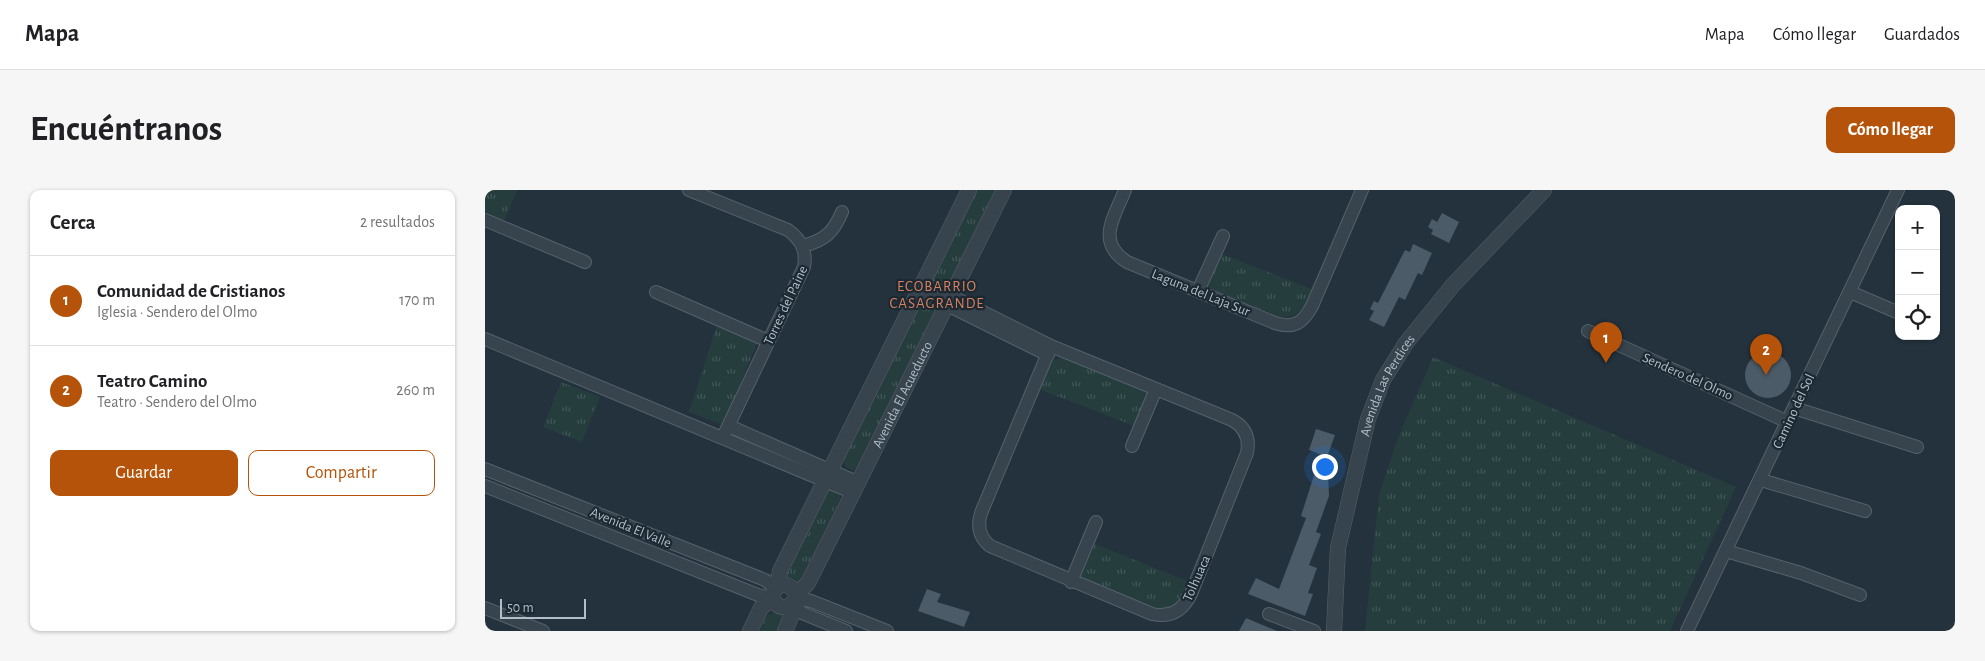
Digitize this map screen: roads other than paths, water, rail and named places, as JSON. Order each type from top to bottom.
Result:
[{"type":"street","name":"Torres del Paine","points":[[689,190],[788,230],[799,238],[803,246],[805,267],[726,431]]},
{"type":"street","name":"Avenida El Acueducto","points":[[785,631],[791,617],[793,601],[808,584],[1004,190]]},
{"type":"street","name":"Laguna del Laja Sur","points":[[1125,190],[1110,228],[1110,244],[1118,256],[1127,262],[1275,323],[1289,326],[1299,323],[1312,306],[1362,190]]},
{"type":"street","name":"Avenida Las Perdices","points":[[1334,631],[1336,565],[1341,532],[1368,419],[1383,380],[1406,343],[1453,285],[1544,190]]},
{"type":"street","name":"Camino del Sol","points":[[1687,631],[1761,480],[1898,190]]},
{"type":"street","points":[[750,631],[761,608],[775,593],[780,571],[968,191]]},
{"type":"street","points":[[803,246],[825,239],[832,233],[842,212]]},
{"type":"street","points":[[485,220],[585,262]]},
{"type":"street","points":[[1198,291],[1223,236]]},
{"type":"street","points":[[921,287],[1050,350]]},
{"type":"street","points":[[656,292],[769,341]]},
{"type":"street","points":[[1850,292],[1895,311]]},
{"type":"street","name":"Sendero del Olmo","points":[[1589,331],[1788,422]]},
{"type":"street","points":[[485,339],[726,431],[857,488]]},
{"type":"street","name":"Tolhuaca","points":[[1050,350],[1156,389],[1236,422],[1243,428],[1248,442],[1247,453],[1191,594],[1181,609],[1170,614],[1158,615],[1071,582],[989,546],[981,537],[979,531],[981,513],[1050,350]]},
{"type":"street","points":[[1132,446],[1156,389]]},
{"type":"street","points":[[1794,408],[1917,447]]},
{"type":"street","name":"Avenida El Valle","points":[[485,469],[765,580],[775,593]]},
{"type":"street","points":[[1761,480],[1865,511]]},
{"type":"street","name":"Avenida El Valle","points":[[485,486],[757,595],[775,593]]},
{"type":"street","points":[[1071,582],[1096,522]]},
{"type":"street","points":[[1726,551],[1801,573],[1860,595]]},
{"type":"street","points":[[775,593],[780,607],[793,601],[811,601],[887,631]]},
{"type":"street","points":[[793,601],[802,613],[846,631]]},
{"type":"street","points":[[485,608],[543,631]]},
{"type":"street","points":[[1269,614],[1314,631]]},
{"type":"place","name":"Comunidad de Cristianos","points":[[1606,363]]},
{"type":"place","name":"Teatro Camino","points":[[1766,375]]},
{"type":"district","name":"ECOBARRIO CASAGRANDE","points":[[937,294]]}]
